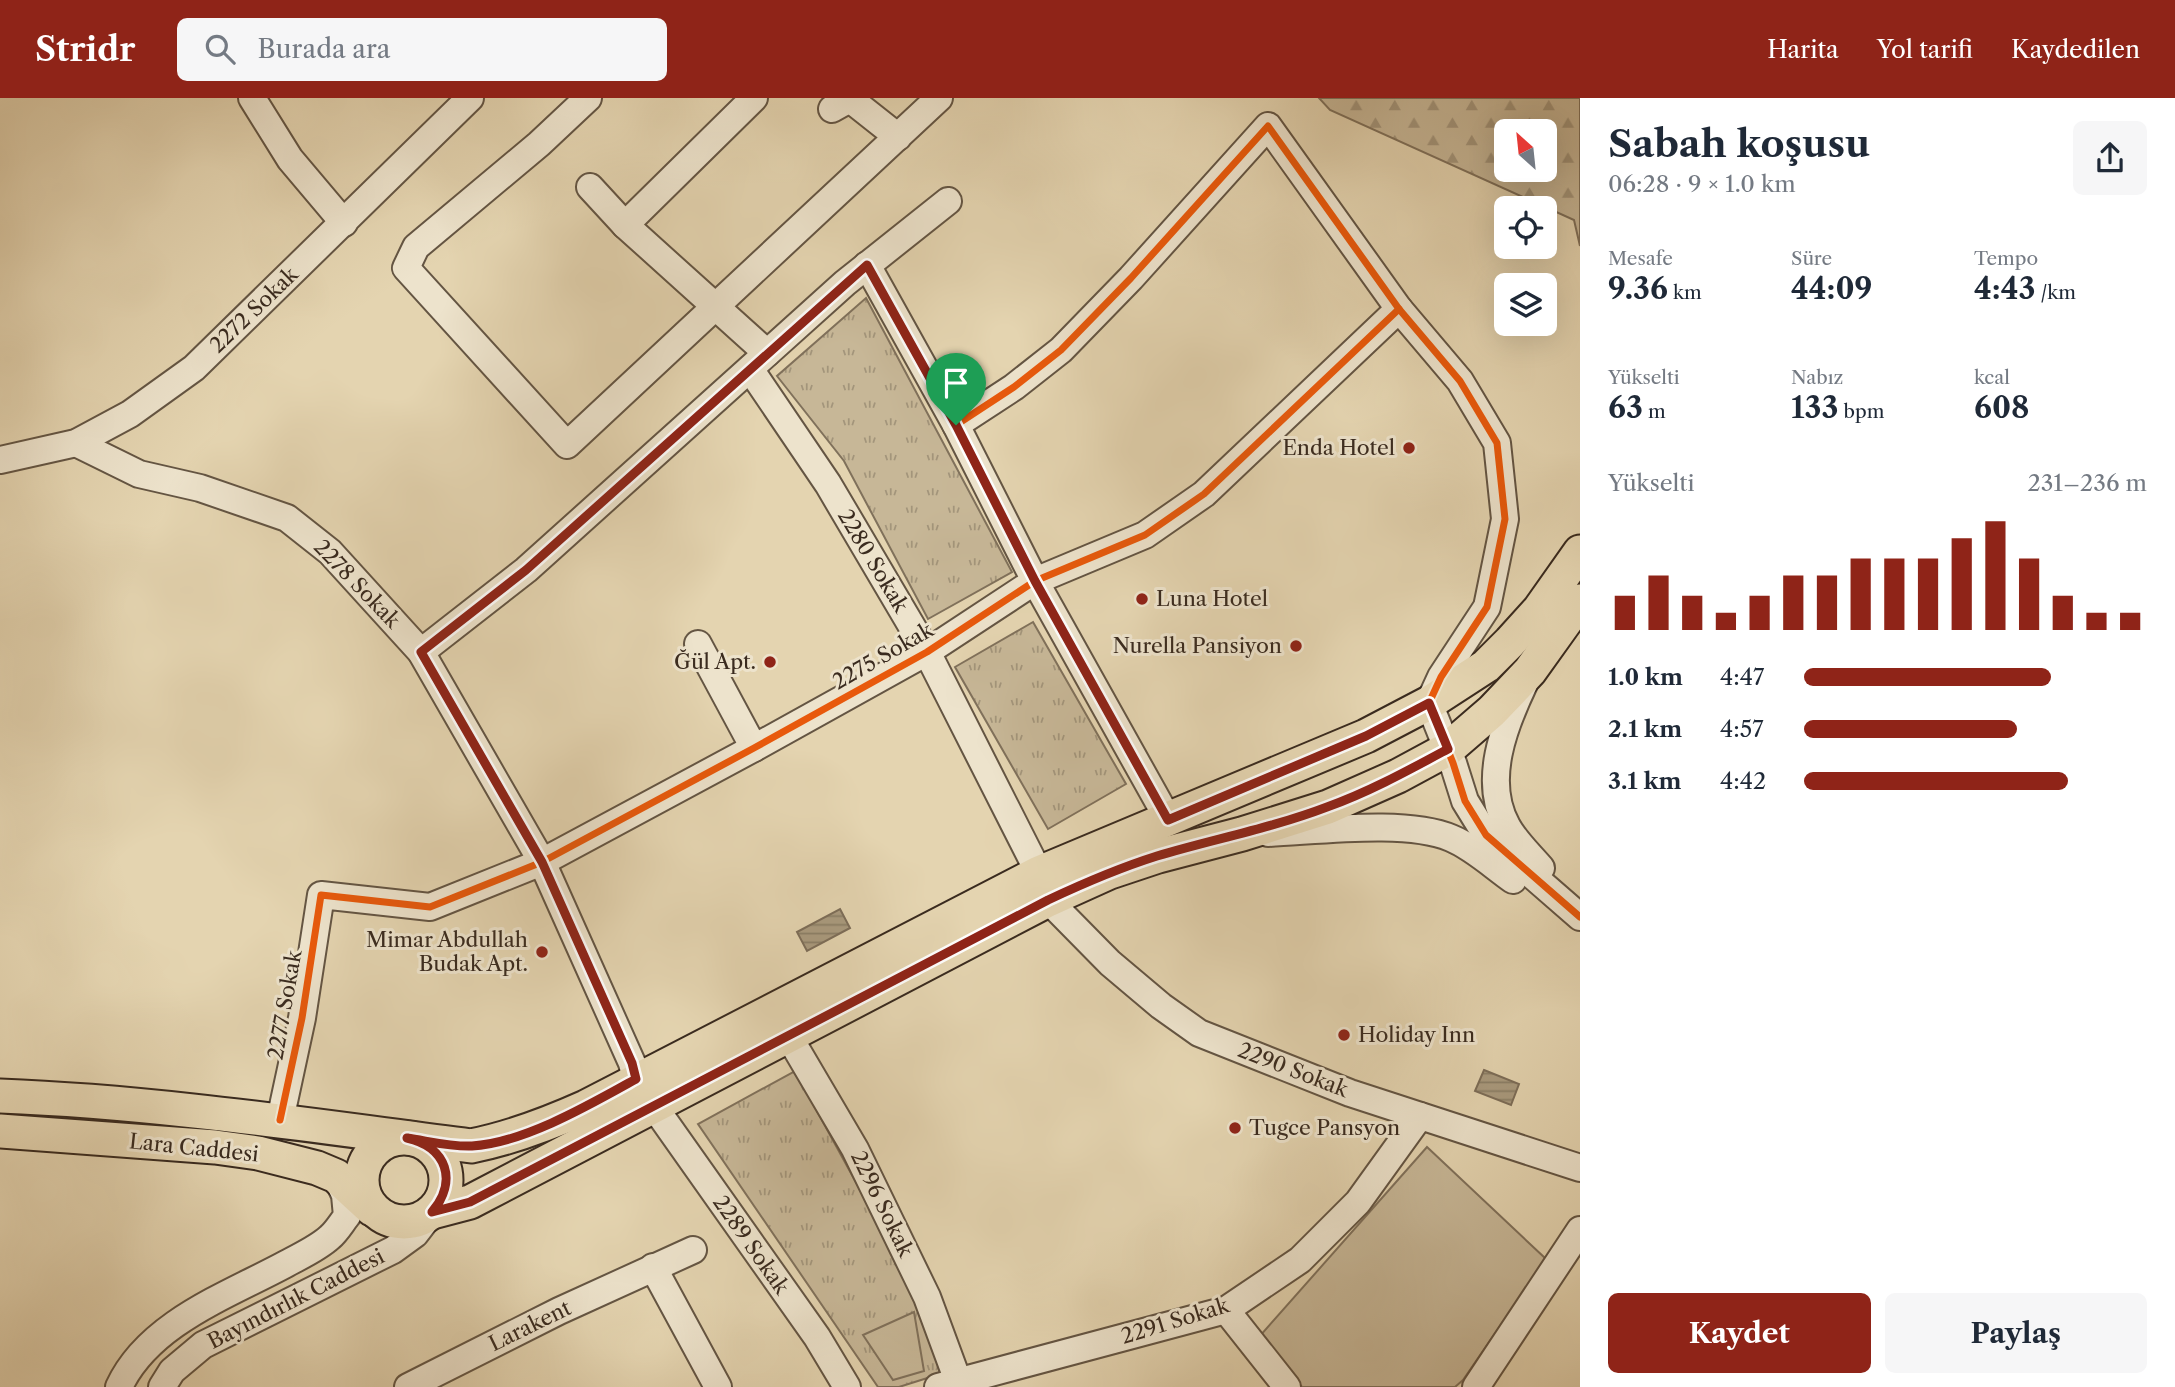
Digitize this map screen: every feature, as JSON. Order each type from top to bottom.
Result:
[{"type":"main road","points":[[424,1223],[441,1201],[446,1188],[442,1160],[433,1149],[421,1141],[392,1139],[379,1146],[369,1156],[354,1193],[385,1219],[401,1223],[424,1223],[470,1202],[645,1092],[1168,820],[1366,736],[1429,703],[1486,666],[1510,642],[1539,610],[1580,552]]},
{"type":"main road","points":[[0,1096],[88,1099],[471,1146],[501,1140],[536,1129],[586,1107],[645,1092],[788,1035],[1043,886],[1242,834],[1328,807],[1398,776],[1448,749],[1492,711],[1530,671],[1580,601]]},
{"type":"main road","name":"Lara Caddesi","points":[[0,1131],[215,1147],[258,1153],[317,1168],[354,1193]]},
{"type":"street","points":[[252,98],[290,159],[344,223]]},
{"type":"street","name":"2272 Sokak","points":[[0,460],[76,443],[130,414],[194,369],[470,98]]},
{"type":"street","points":[[588,98],[539,144],[416,247],[406,268],[567,445],[939,98]]},
{"type":"street","points":[[625,225],[754,98]]},
{"type":"street","points":[[832,109],[850,99],[898,137]]},
{"type":"street","points":[[956,425],[1014,387],[1061,350],[1131,278],[1268,126],[1399,309],[1460,381],[1497,443],[1505,519],[1487,607],[1441,677],[1429,703],[1465,801],[1486,835],[1580,917]]},
{"type":"street","name":"2280 Sokak","points":[[590,187],[625,225],[716,307],[758,361],[927,652],[1043,886]]},
{"type":"street","points":[[421,652],[526,570],[867,265],[948,201]]},
{"type":"street","points":[[867,265],[956,425],[1035,581],[1168,820]]},
{"type":"street","name":"2275 Sokak","points":[[321,895],[430,907],[542,862],[754,748],[927,652],[1035,581],[1145,535],[1203,494],[1399,309]]},
{"type":"street","name":"2278 Sokak","points":[[76,443],[139,474],[200,488],[287,518],[330,552],[421,652],[542,862],[645,1092]]},
{"type":"street","points":[[698,644],[754,748]]},
{"type":"street","points":[[1530,671],[1511,711],[1497,757],[1496,798],[1507,826],[1580,917]]},
{"type":"street","points":[[1242,834],[1394,828],[1424,830],[1451,838],[1521,885],[1580,917]]},
{"type":"street","name":"2290 Sokak","points":[[1043,886],[1110,963],[1161,1006],[1199,1033],[1350,1093],[1580,1168]]},
{"type":"street","name":"2277 Sokak","points":[[280,1121],[302,1018],[321,895]]},
{"type":"street","name":"2296 Sokak","points":[[788,1035],[855,1149],[927,1297],[948,1384]]},
{"type":"street","name":"2289 Sokak","points":[[645,1092],[817,1337],[847,1387]]},
{"type":"street","name":"2291 Sokak","points":[[948,1384],[1226,1310],[1300,1260],[1358,1202],[1420,1116]]},
{"type":"street","name":"Bayındırlık Caddesi","points":[[119,1387],[137,1357],[158,1336],[183,1319],[309,1252],[331,1236],[354,1193]]},
{"type":"street","name":"Bayındırlık Caddesi","points":[[162,1387],[172,1371],[203,1345],[393,1250],[424,1223]]},
{"type":"street","points":[[1476,1387],[1580,1230]]},
{"type":"street","name":"Larakent","points":[[408,1387],[559,1311],[693,1250]]},
{"type":"street","points":[[653,1267],[718,1387]]},
{"type":"street","points":[[1226,1310],[1287,1387]]},
{"type":"green space","points":[[1319,98],[1580,98],[1580,246],[1574,220],[1557,212],[1557,196],[1521,196],[1330,110]]},
{"type":"green space","points":[[866,298],[1012,572],[928,619],[844,461],[777,376]]},
{"type":"green space","points":[[1033,622],[1126,784],[1048,829],[955,667]]},
{"type":"green space","points":[[795,1071],[922,1303],[940,1374],[899,1387],[878,1387],[698,1124]]},
{"type":"green space","points":[[1427,1147],[1546,1259],[1463,1380],[1455,1387],[1302,1387],[1259,1337]]},
{"type":"green space","points":[[914,1312],[924,1371],[893,1380],[863,1335]]},
{"type":"shaded area","points":[[840,909],[850,928],[807,951],[797,932]]},
{"type":"shaded area","points":[[1484,1070],[1519,1084],[1511,1105],[1475,1091]]},
{"type":"cycle path","points":[[956,425],[1014,387],[1061,350],[1131,278],[1268,126],[1399,309],[1460,381],[1497,443],[1505,519],[1487,607],[1441,677],[1429,703],[1465,801],[1486,835],[1580,917]]},
{"type":"cycle path","points":[[280,1120],[302,1018],[321,895],[430,907],[542,862],[754,748],[927,652],[1035,581],[1145,535],[1204,494],[1399,309]]},
{"type":"place","name":"Enda Hotel","points":[[1409,448]]},
{"type":"place","name":"Luna Hotel","points":[[1142,599]]},
{"type":"place","name":"Nurella Pansiyon","points":[[1296,646]]},
{"type":"place","name":"Ğül Apt.","points":[[770,662]]},
{"type":"place","name":"Mimar Abdullah Budak Apt.","points":[[542,952]]},
{"type":"place","name":"Holiday Inn","points":[[1344,1035]]},
{"type":"place","name":"Tugce Pansyon","points":[[1235,1128]]},
{"type":"route","points":[[867,265],[956,425],[1035,581],[1168,820],[1366,736],[1429,703],[1448,749],[1398,776],[1328,807],[1242,834],[1158,856],[1110,872],[1048,900],[470,1202],[432,1212],[441,1201],[446,1188],[442,1160],[433,1149],[421,1141],[407,1138],[471,1146],[501,1140],[536,1129],[586,1107],[636,1079],[632,1063],[542,862],[421,652],[526,570],[867,265]]}]
